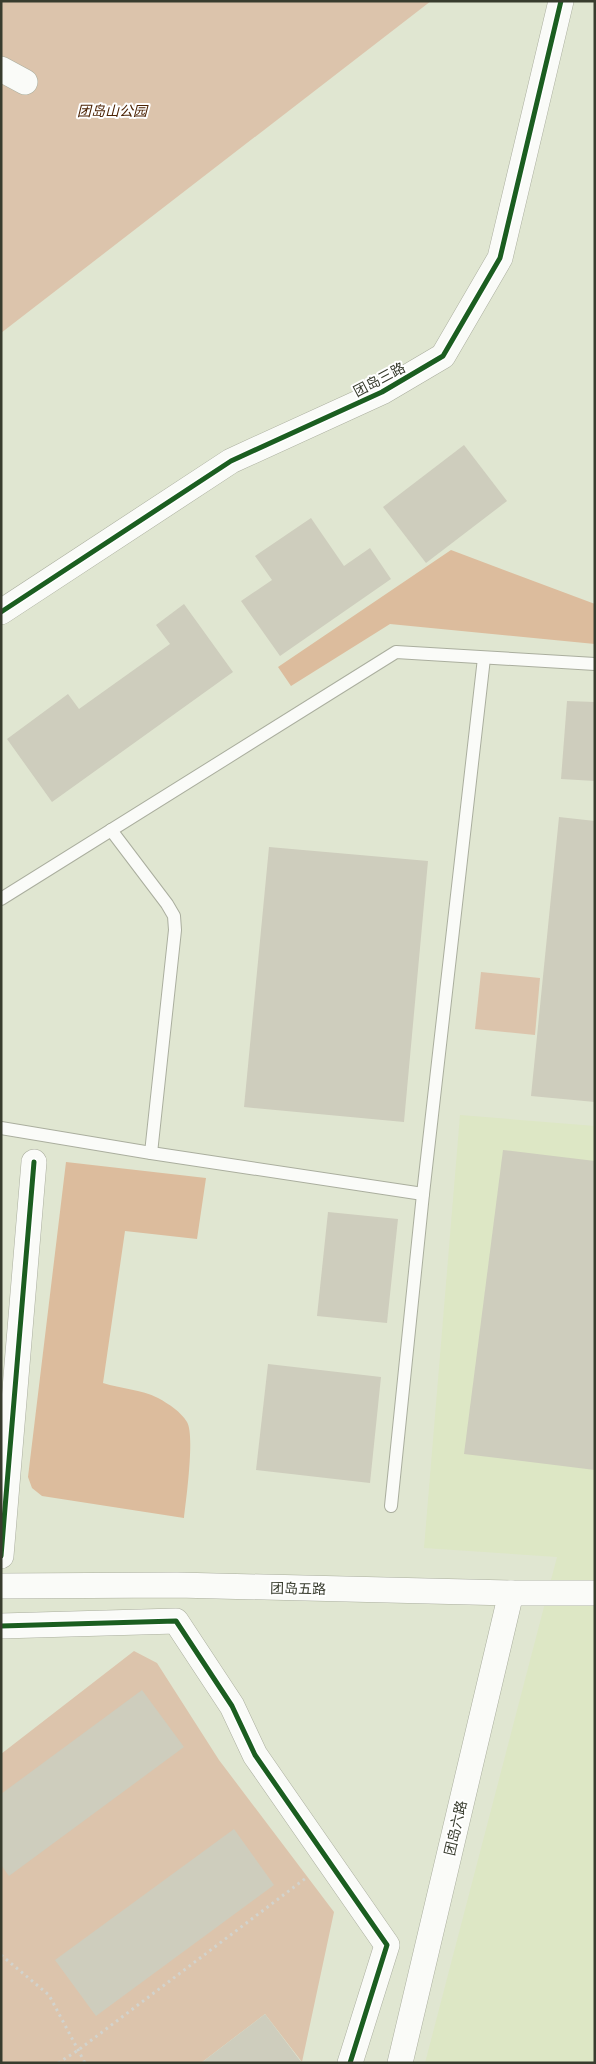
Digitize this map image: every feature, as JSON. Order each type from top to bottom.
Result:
[{"type":"street","name":"团岛三路","points":[[1,612],[231,461],[382,392],[443,356],[500,258],[561,1]]},
{"type":"street","points":[[1,68],[25,82]]},
{"type":"street","points":[[1,1556],[34,1162]]},
{"type":"street","points":[[177,1585],[176,1621],[232,1706],[255,1755],[387,1945],[350,2063]]},
{"type":"street","name":"团岛五路","points":[[1,1586],[177,1585],[511,1593],[595,1593]]},
{"type":"street","name":"团岛六路","points":[[400,2063],[511,1593]]},
{"type":"street","points":[[1,1626],[176,1621]]},
{"type":"lane","points":[[1,898],[396,652],[595,664]]},
{"type":"lane","points":[[391,1506],[423,1194],[484,658]]},
{"type":"lane","points":[[111,830],[174,916],[175,930],[151,1153]]},
{"type":"lane","points":[[1,1128],[151,1153],[423,1194]]},
{"type":"path","points":[[58,2063],[77,2051],[329,1862]]},
{"type":"path","points":[[1,1955],[48,1994],[85,2063]]},
{"type":"shaded area","points":[[451,550],[595,604],[595,644],[390,624],[291,686],[278,667]]},
{"type":"shaded area","points":[[460,1115],[595,1126],[595,2063],[425,2063],[557,1557],[424,1548]]},
{"type":"shaded area","points":[[66,1162],[206,1178],[197,1239],[125,1231],[103,1383],[158,1398],[174,1408],[187,1422],[190,1453],[184,1518],[42,1496],[32,1488],[28,1477]]},
{"type":"green space","name":"团岛山公园","points":[[1,1],[431,1],[1,333]]},
{"type":"green space","points":[[481,972],[540,978],[535,1035],[475,1029]]},
{"type":"green space","points":[[134,1651],[157,1663],[219,1760],[334,1912],[302,2062],[265,2014],[201,2063],[1,2063],[1,1754]]},
{"type":"building","points":[[464,445],[507,501],[426,563],[383,507]]},
{"type":"building","points":[[311,518],[344,566],[370,548],[391,579],[280,656],[241,601],[272,580],[255,556]]},
{"type":"building","points":[[184,604],[233,672],[52,802],[7,739],[68,694],[79,709],[170,644],[156,625]]},
{"type":"building","points":[[567,701],[595,702],[595,781],[561,779]]},
{"type":"building","points":[[559,817],[595,821],[595,1102],[531,1096]]},
{"type":"building","points":[[269,847],[428,861],[404,1122],[244,1107]]},
{"type":"building","points":[[503,1150],[595,1161],[595,1470],[464,1454]]},
{"type":"building","points":[[328,1212],[398,1219],[387,1323],[317,1316]]},
{"type":"building","points":[[268,1364],[381,1377],[370,1483],[256,1470]]},
{"type":"building","points":[[142,1690],[184,1747],[9,1876],[1,1865],[1,1794]]},
{"type":"building","points":[[234,1829],[274,1885],[96,2016],[55,1960]]},
{"type":"building","points":[[265,2014],[302,2063],[201,2063]]},
{"type":"cycle path","points":[[1,612],[231,461],[382,392],[443,356],[500,258],[561,1]]},
{"type":"cycle path","points":[[1,1556],[34,1162]]},
{"type":"cycle path","points":[[1,1626],[176,1621],[232,1706],[255,1755],[387,1945],[350,2063]]}]
